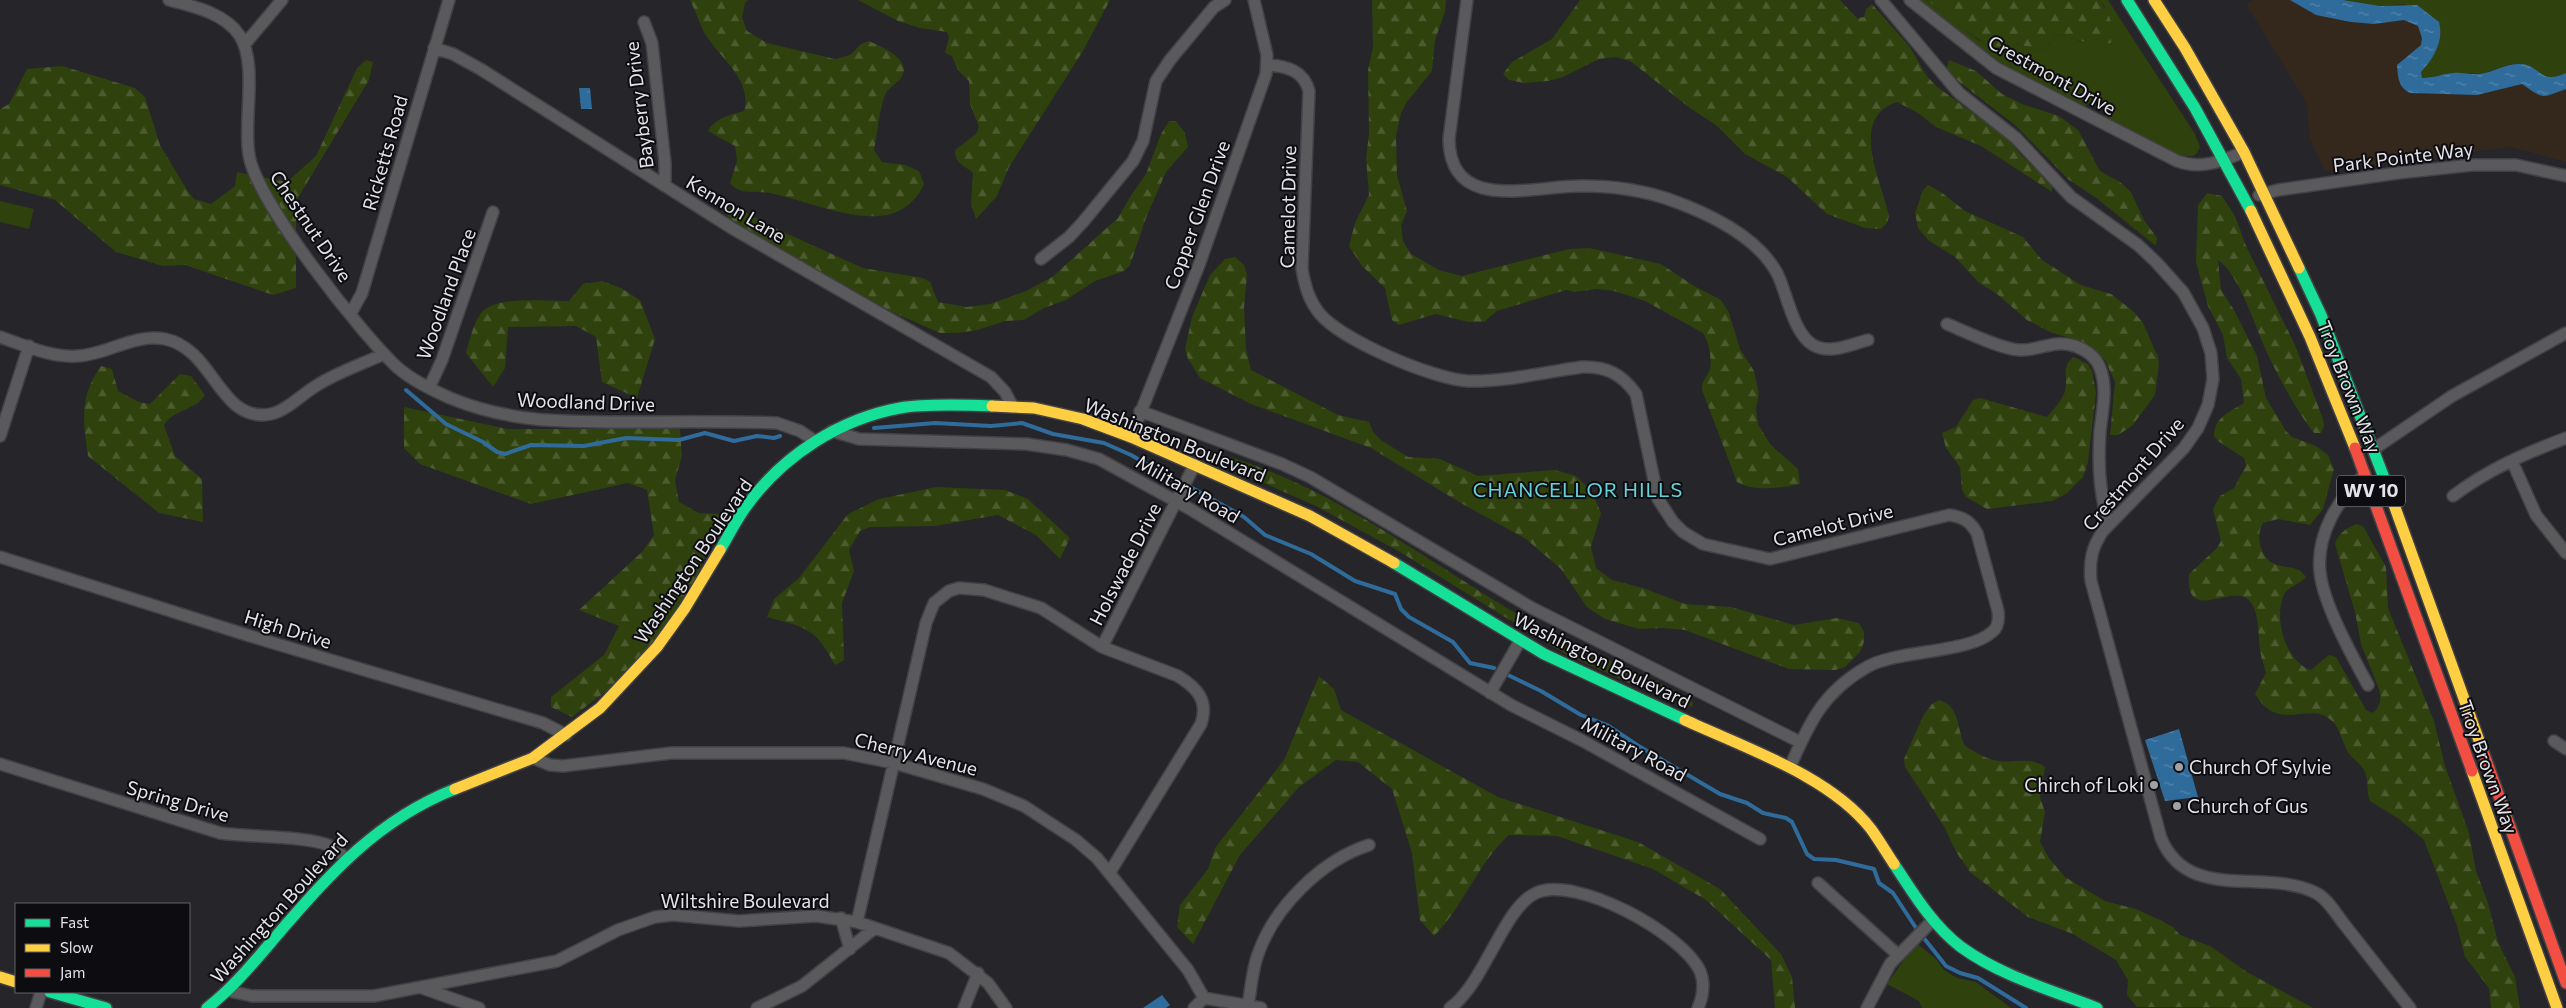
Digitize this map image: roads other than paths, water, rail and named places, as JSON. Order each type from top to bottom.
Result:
[{"type":"street","points":[[169,0],[189,5],[220,18],[239,35],[244,45],[282,0]]},
{"type":"street","name":"Ricketts Road","points":[[350,313],[362,293],[449,0]]},
{"type":"street","points":[[1041,259],[1069,236],[1133,161],[1143,141],[1153,91],[1162,71],[1214,7],[1224,0]]},
{"type":"street","name":"Copper Glen Drive","points":[[1131,437],[1202,256],[1268,65],[1266,45],[1254,0]]},
{"type":"street","points":[[1467,0],[1449,139],[1452,162],[1465,180],[1473,186],[1492,191],[1575,186],[1615,187],[1648,194],[1683,205],[1717,221],[1761,252],[1777,274],[1803,336],[1813,345],[1830,350],[1868,340]]},
{"type":"street","name":"Crestmont Drive","points":[[1880,0],[1959,93],[2016,138],[2071,196],[2138,245],[2156,262],[2183,292],[2203,328],[2211,353],[2213,379],[2208,405],[2198,428],[2180,451],[2109,523],[2098,538],[2091,554],[2091,581],[2161,838],[2169,854],[2182,868],[2198,876],[2296,887],[2320,896],[2410,1008]]},
{"type":"street","name":"Crestmont Drive","points":[[1910,0],[1996,68],[2185,164],[2200,166],[2224,160],[2244,152]]},
{"type":"street","name":"Troy Brown Way","points":[[2127,0],[2147,29],[2224,160],[2245,200],[2324,367],[2365,474],[2557,1008]]},
{"type":"street","name":"Troy Brown Way","points":[[2154,0],[2185,48],[2244,152],[2321,315],[2374,449],[2566,983]]},
{"type":"street","name":"Bayberry Drive","points":[[644,22],[650,34],[654,57],[665,163],[665,186]]},
{"type":"street","name":"Chestnut Drive","points":[[244,45],[248,75],[247,142],[253,169],[282,221],[350,313],[384,354]]},
{"type":"street","name":"Kennon Lane","points":[[434,48],[453,54],[482,70],[736,230],[991,377],[1005,392],[1012,407]]},
{"type":"street","name":"Camelot Drive","points":[[1268,65],[1295,71],[1302,76],[1309,91],[1302,269],[1308,296],[1318,311],[1332,325],[1416,368],[1450,378],[1484,380],[1582,367],[1597,367],[1610,370],[1630,385],[1636,394],[1654,486],[1664,511],[1683,532],[1714,548],[1770,559],[1949,515],[1966,520],[1972,526],[1977,533],[1998,611],[1999,620],[1992,632],[1975,641],[1868,666],[1824,702],[1812,718],[1790,767]]},
{"type":"street","name":"Park Pointe Way","points":[[2245,200],[2265,193],[2398,173],[2472,166],[2516,165],[2566,176]]},
{"type":"street","name":"Woodland Place","points":[[428,388],[442,360],[493,212]]},
{"type":"street","points":[[1947,324],[2017,350],[2054,343],[2065,344],[2087,352],[2096,360],[2100,368],[2104,390],[2100,436],[2101,481],[2102,500],[2109,523]]},
{"type":"street","points":[[2374,449],[2452,396],[2566,333]]},
{"type":"street","points":[[0,337],[55,354],[76,356],[97,353],[136,340],[166,339],[184,346],[198,356],[230,401],[246,411],[263,415],[279,411],[320,384],[384,354]]},
{"type":"street","points":[[0,436],[28,346]]},
{"type":"street","name":"Woodland Drive","points":[[384,354],[414,380],[428,388],[469,405],[517,418],[570,422],[777,423],[800,431],[814,441]]},
{"type":"street","name":"Washington Boulevard","points":[[207,1008],[229,991],[346,858],[365,841],[414,807],[450,790],[533,758],[600,708],[641,667],[681,614],[748,504],[772,475],[814,441],[850,422],[901,408],[948,405],[1012,407],[1061,413],[1131,437],[1195,464],[1339,531],[1520,641],[1595,680],[1790,767],[1825,788],[1856,813],[1881,842],[1933,920],[1960,946],[1996,969],[2097,1008]]},
{"type":"street","name":"Washington Boulevard","points":[[1140,411],[1273,461],[1310,478],[1540,612],[1800,742]]},
{"type":"street","name":"Military Road","points":[[832,431],[859,439],[1002,443],[1066,450],[1110,463],[1490,693],[1760,839]]},
{"type":"street","points":[[2453,496],[2476,480],[2512,460],[2566,438]]},
{"type":"street","points":[[2512,460],[2536,515],[2566,553]]},
{"type":"street","name":"Holswade Drive","points":[[857,922],[929,612],[940,596],[948,591],[972,588],[1025,602],[1055,616],[1102,647],[1195,464]]},
{"type":"street","points":[[2365,474],[2348,490],[2333,512],[2323,546],[2320,571],[2323,586],[2349,652],[2368,685]]},
{"type":"street","name":"High Drive","points":[[0,557],[277,644],[543,723],[566,735]]},
{"type":"street","points":[[1490,693],[1520,641]]},
{"type":"street","points":[[1102,647],[1178,676],[1198,690],[1205,707],[1197,732],[1110,872]]},
{"type":"street","points":[[2554,741],[2566,749]]},
{"type":"street","name":"Cherry Avenue","points":[[533,758],[550,765],[563,766],[653,754],[825,752],[862,755],[983,789],[1024,806],[1076,840],[1110,872],[1188,970],[1204,998]]},
{"type":"street","name":"Spring Drive","points":[[0,764],[220,832],[244,837],[313,841],[329,846],[346,858]]},
{"type":"street","points":[[1248,1006],[1257,955],[1278,916],[1300,891],[1322,872],[1350,852],[1369,844]]},
{"type":"street","points":[[1818,883],[1898,954]]},
{"type":"street","points":[[1450,1008],[1470,989],[1517,910],[1534,894],[1558,890],[1584,895],[1621,908],[1655,927],[1683,950],[1694,962],[1703,981],[1698,1008]]},
{"type":"street","name":"Wiltshire Boulevard","points":[[229,991],[252,996],[374,996],[557,961],[618,930],[655,917],[693,916],[739,921],[808,916],[841,918],[857,922],[949,953],[978,973],[988,983],[1006,1008]]},
{"type":"street","points":[[841,918],[850,949]]},
{"type":"street","points":[[1867,1008],[1882,977],[1898,954],[1933,920]]},
{"type":"street","points":[[757,1008],[802,986],[875,928]]},
{"type":"street","points":[[964,1008],[978,973]]},
{"type":"street","points":[[0,977],[15,982]]},
{"type":"street","points":[[421,988],[478,1008]]},
{"type":"street","points":[[36,1008],[41,993]]},
{"type":"street","points":[[54,993],[106,1008]]},
{"type":"street","points":[[1194,1008],[1204,998],[1262,1008]]},
{"type":"water","points":[[2290,0],[2343,0],[2380,6],[2417,5],[2439,22],[2440,29],[2437,49],[2421,72],[2422,78],[2453,73],[2480,74],[2510,65],[2521,64],[2528,65],[2545,76],[2551,77],[2566,73],[2566,89],[2547,96],[2539,95],[2522,84],[2477,95],[2410,93],[2401,85],[2398,78],[2397,65],[2421,45],[2422,38],[2418,26],[2404,20],[2374,24],[2351,22],[2316,15]]},
{"type":"water","points":[[579,88],[590,88],[592,109],[581,109]]},
{"type":"water","points":[[2179,729],[2198,797],[2165,801],[2145,740]]},
{"type":"water","points":[[1162,995],[1170,1005],[1166,1008],[1143,1008]]},
{"type":"waterway","points":[[406,390],[446,424],[483,442],[497,452],[505,454],[531,445],[584,446],[626,438],[679,440],[705,433],[734,441],[757,436],[774,438],[780,436]]},
{"type":"waterway","points":[[874,428],[935,423],[991,426],[1022,423],[1053,434],[1104,443],[1131,455],[1178,482]]},
{"type":"waterway","points":[[1192,488],[1244,517],[1265,535],[1311,554],[1355,581],[1395,594],[1401,609],[1409,617],[1453,642],[1470,663],[1494,668]]},
{"type":"waterway","points":[[1508,675],[1541,691],[1581,715],[1607,725],[1720,794],[1747,803],[1763,813],[1786,818],[1792,822],[1807,854],[1814,859],[1836,860],[1874,869],[1879,883],[1893,893],[1916,928]]},
{"type":"waterway","points":[[1923,937],[1946,966],[1960,973],[1978,978],[2026,1008]]},
{"type":"place","name":"Church Of Sylvie","points":[[2179,767]]},
{"type":"place","name":"Chirch of Loki","points":[[2154,785]]},
{"type":"place","name":"Church of Gus","points":[[2177,806]]},
{"type":"district","name":"CHANCELLOR HILLS","points":[[1578,490]]}]
